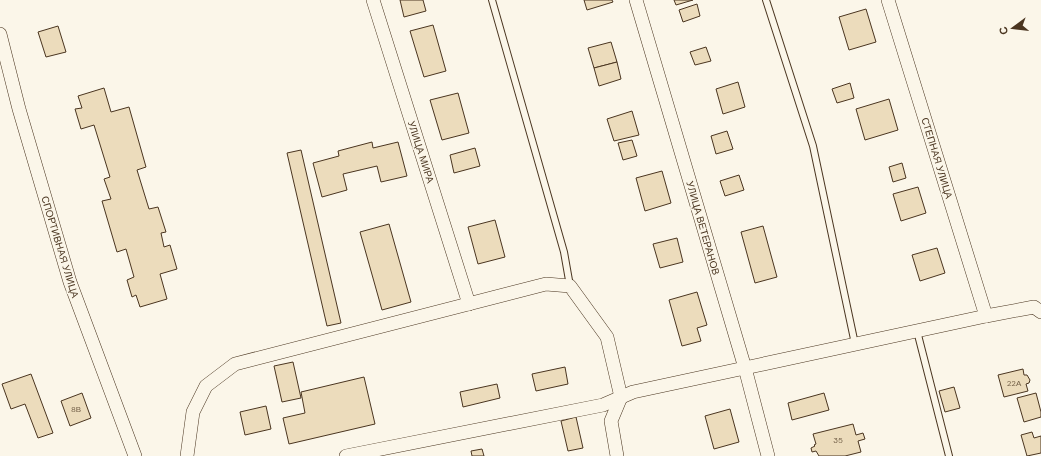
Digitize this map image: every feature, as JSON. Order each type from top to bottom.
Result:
[{"type":"street","name":"УЛИЦА МИРА","points":[[373,0],[469,304]]},
{"type":"street","name":"УЛИЦА ВЕТЕРАНОВ","points":[[636,0],[745,368],[768,456]]},
{"type":"street","name":"СТЕПНАЯ УЛИЦА","points":[[888,0],[986,316]]},
{"type":"street","name":"СПОРТИВНАЯ УЛИЦА","points":[[0,34],[19,109],[70,282],[135,456]]},
{"type":"street","points":[[187,456],[193,412],[206,386],[235,364],[546,284],[570,286],[607,337],[621,398],[611,421],[617,456]]},
{"type":"street","points":[[346,456],[603,405],[633,392],[986,316],[1037,310]]},
{"type":"lane","points":[[492,0],[564,252],[570,286]]},
{"type":"lane","points":[[766,0],[813,146],[855,344]]},
{"type":"lane","points":[[917,331],[949,456]]},
{"type":"building","points":[[400,0],[423,0],[426,11],[404,17]]},
{"type":"building","points":[[584,0],[612,0],[613,2],[587,10]]},
{"type":"building","points":[[674,0],[693,0],[676,5]]},
{"type":"building","points":[[697,4],[700,16],[683,22],[679,10]]},
{"type":"building","points":[[866,9],[876,42],[849,50],[839,17]]},
{"type":"building","points":[[433,25],[446,71],[424,77],[410,31]]},
{"type":"building","points":[[58,26],[66,52],[46,57],[38,32]]},
{"type":"building","points":[[611,42],[617,62],[594,68],[588,48]]},
{"type":"building","points":[[706,47],[711,61],[695,65],[690,52]]},
{"type":"building","points":[[617,62],[621,79],[599,86],[594,68]]},
{"type":"building","points":[[738,82],[745,107],[723,114],[716,89]]},
{"type":"building","points":[[850,83],[854,98],[837,103],[832,89]]},
{"type":"building","points":[[104,88],[111,112],[129,107],[146,167],[137,170],[149,209],[158,207],[166,232],[161,233],[164,247],[170,245],[177,269],[160,274],[167,299],[140,307],[136,295],[132,297],[127,280],[134,277],[126,249],[117,252],[102,201],[111,199],[104,179],[110,177],[94,125],[81,129],[75,109],[82,108],[78,96]]},
{"type":"building","points":[[458,93],[469,133],[442,140],[430,100]]},
{"type":"building","points":[[889,99],[898,130],[865,140],[856,109]]},
{"type":"building","points":[[632,111],[639,135],[614,141],[607,119]]},
{"type":"building","points":[[727,131],[733,149],[716,154],[711,136]]},
{"type":"building","points":[[632,140],[637,156],[623,160],[618,143]]},
{"type":"building","points":[[372,142],[373,148],[398,142],[407,176],[381,182],[377,166],[343,174],[347,190],[322,197],[313,163],[339,156],[338,151]]},
{"type":"building","points":[[475,148],[480,166],[454,173],[450,155]]},
{"type":"building","points":[[301,150],[341,323],[327,326],[287,153]]},
{"type":"building","points":[[902,163],[906,178],[893,182],[889,167]]},
{"type":"building","points":[[662,171],[671,203],[645,211],[636,178]]},
{"type":"building","points":[[739,175],[744,190],[725,196],[720,181]]},
{"type":"building","points":[[918,187],[926,213],[901,221],[893,194]]},
{"type":"building","points":[[495,220],[505,257],[478,264],[468,227]]},
{"type":"building","points":[[389,224],[411,302],[382,310],[360,232]]},
{"type":"building","points":[[763,226],[777,277],[755,283],[741,232]]},
{"type":"building","points":[[677,238],[683,262],[660,268],[653,244]]},
{"type":"building","points":[[937,248],[945,273],[920,281],[912,255]]},
{"type":"building","points":[[697,292],[707,325],[697,328],[701,341],[682,346],[669,300]]},
{"type":"building","points":[[293,362],[301,398],[282,402],[274,366]]},
{"type":"building","points":[[565,367],[568,384],[536,391],[532,374]]},
{"type":"building","points":[[1023,369],[1024,375],[1027,375],[1030,380],[1029,383],[1026,384],[1028,391],[1004,397],[998,375]]},
{"type":"building","points":[[31,374],[53,433],[38,438],[25,404],[11,409],[2,384]]},
{"type":"building","points":[[364,377],[375,424],[289,444],[283,418],[305,413],[301,392]]},
{"type":"building","points":[[497,384],[500,398],[463,407],[460,392]]},
{"type":"building","points":[[954,387],[960,408],[945,412],[939,391]]},
{"type":"building","points":[[82,393],[91,418],[70,426],[61,401]]},
{"type":"building","points":[[824,393],[829,410],[792,420],[788,403]]},
{"type":"building","points":[[1036,393],[1041,417],[1024,422],[1017,398]]},
{"type":"building","points":[[266,406],[271,429],[245,435],[240,412]]},
{"type":"building","points":[[730,409],[739,442],[714,449],[705,416]]},
{"type":"building","points":[[576,417],[583,448],[568,451],[561,421]]},
{"type":"building","points":[[853,424],[856,435],[863,433],[865,439],[858,441],[861,452],[845,456],[819,456],[816,451],[812,452],[811,448],[816,444],[813,434]]},
{"type":"building","points":[[1032,432],[1034,438],[1041,436],[1041,453],[1027,456],[1021,435]]},
{"type":"building","points":[[482,449],[484,456],[472,456],[471,451]]}]
